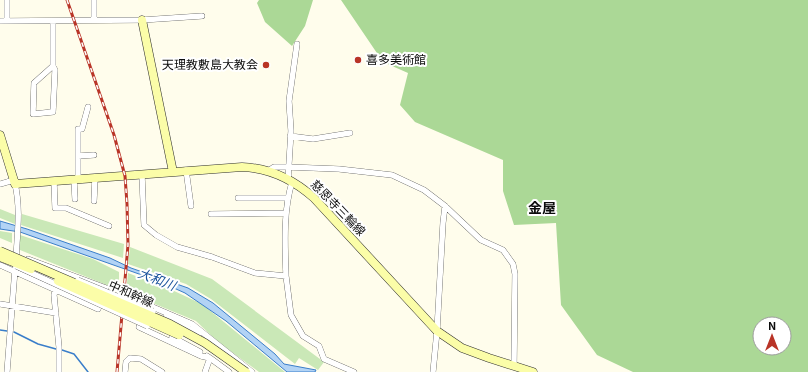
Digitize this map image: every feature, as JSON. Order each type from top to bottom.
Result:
[{"type":"main road","points":[[142,20],[173,172]]},
{"type":"main road","points":[[0,135],[15,182]]},
{"type":"main road","points":[[170,157],[176,163],[188,170]]},
{"type":"main road","name":"慈恩寺三輪線","points":[[15,182],[76,180],[188,170],[242,167],[258,168],[268,171],[290,181],[314,198],[437,331],[462,348],[533,372]]},
{"type":"main road","name":"中和幹線","points":[[0,256],[28,262],[170,324],[205,343],[246,372]]},
{"type":"main road","name":"中和幹線","points":[[0,256],[186,338],[237,372]]},
{"type":"street","points":[[6,0],[7,21]]},
{"type":"street","points":[[94,0],[94,20]]},
{"type":"street","points":[[0,21],[142,20],[202,16]]},
{"type":"street","points":[[53,21],[53,66],[55,70],[53,112],[33,114],[34,83],[53,66]]},
{"type":"street","points":[[297,44],[289,101],[290,136],[287,167],[290,181],[286,213],[286,276],[292,316],[303,336],[319,346],[324,359],[354,372]]},
{"type":"street","points":[[75,199],[78,129],[82,129],[88,107]]},
{"type":"street","points":[[290,136],[313,139],[350,133]]},
{"type":"street","points":[[78,156],[94,155]]},
{"type":"street","points":[[268,171],[274,167],[287,167],[339,169],[392,175],[424,190],[445,206],[481,240],[503,250],[512,264],[516,274],[514,366]]},
{"type":"street","points":[[188,170],[191,206]]},
{"type":"street","points":[[142,175],[144,225],[156,235],[177,248],[212,257],[255,273],[286,276]]},
{"type":"street","points":[[94,201],[95,178]]},
{"type":"street","points":[[54,181],[55,208],[66,208],[109,226]]},
{"type":"street","points":[[0,184],[15,182],[18,197],[17,244],[8,372]]},
{"type":"street","points":[[238,198],[287,198]]},
{"type":"street","points":[[433,372],[437,331],[442,223],[445,206]]},
{"type":"street","points":[[211,214],[286,213]]},
{"type":"street","points":[[16,255],[62,270],[106,288],[98,309],[15,272],[0,256],[16,255]]},
{"type":"street","points":[[0,256],[25,272],[194,348],[229,372]]},
{"type":"street","points":[[28,262],[153,311],[190,328],[213,341]]},
{"type":"street","points":[[59,372],[55,289],[62,270]]},
{"type":"street","points":[[0,304],[56,313]]},
{"type":"street","points":[[210,358],[201,356],[139,327],[148,305],[192,324],[252,372]]},
{"type":"street","points":[[125,372],[126,362],[130,358],[141,359],[151,369],[162,372]]},
{"type":"street","points":[[205,372],[210,358]]},
{"type":"green space","points":[[259,0],[313,0],[305,26],[292,46],[265,22],[257,3]]},
{"type":"green space","points":[[341,0],[808,0],[808,372],[633,372],[597,355],[561,305],[556,223],[514,225],[503,191],[503,160],[415,122],[400,105],[408,73],[383,62]]},
{"type":"green space","points":[[0,209],[15,215],[15,224],[0,218]]},
{"type":"green space","points":[[22,214],[124,244],[123,258],[21,225]]},
{"type":"green space","points":[[0,231],[12,233],[12,243],[0,238]]},
{"type":"green space","points":[[20,235],[93,259],[119,272],[119,290],[20,250]]},
{"type":"green space","points":[[130,247],[212,279],[324,362],[318,370],[299,358],[295,364],[211,299],[186,284],[128,264]]},
{"type":"green space","points":[[128,273],[172,290],[202,304],[285,372],[259,372],[218,342],[196,321],[126,292]]},
{"type":"water","name":"大和川","points":[[0,221],[110,258],[131,268],[188,288],[213,303],[275,354],[284,364],[316,370],[315,372],[287,372],[226,321],[185,293],[156,280],[20,232],[0,229]]},
{"type":"waterway","points":[[0,330],[7,331]]},
{"type":"waterway","points":[[14,332],[38,344],[56,349]]},
{"type":"waterway","points":[[62,350],[74,354],[88,372]]},
{"type":"railway","points":[[67,0],[114,135],[125,176],[128,245],[117,372]]},
{"type":"place","name":"喜多美術館","points":[[358,60]]},
{"type":"place","name":"天理教敷島大教会","points":[[266,65]]},
{"type":"district","name":"金屋","points":[[542,208]]}]
